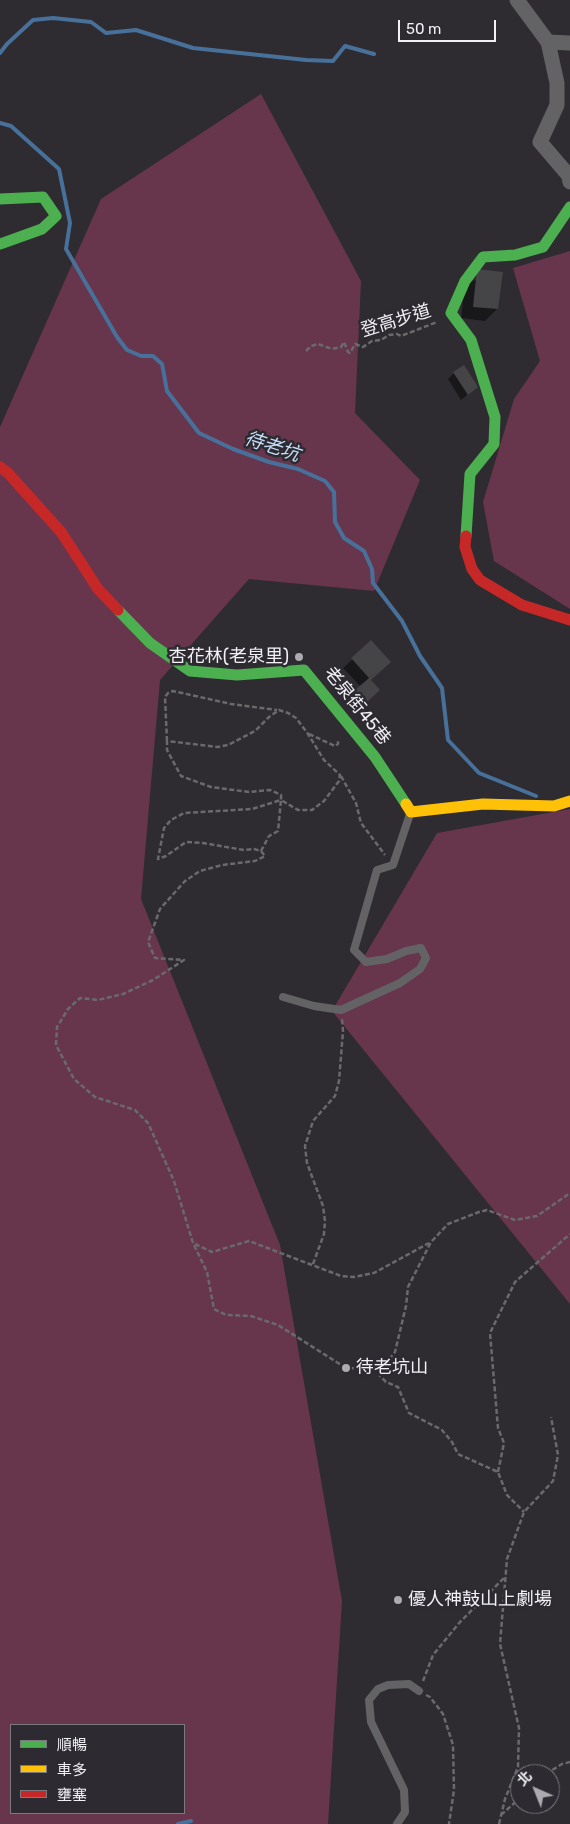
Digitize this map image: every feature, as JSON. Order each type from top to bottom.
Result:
[{"type":"street","points":[[517,0],[548,42],[557,83],[557,105],[540,142],[569,176],[570,182]]},
{"type":"street","points":[[548,42],[570,43]]},
{"type":"street","points":[[0,199],[43,197],[56,216],[42,229],[0,244]]},
{"type":"street","points":[[570,207],[542,247],[515,255],[483,257],[465,281],[450,313],[470,340],[495,417],[494,444],[470,474],[464,547],[472,569],[480,580],[522,605],[570,620]]},
{"type":"street","name":"老泉街45巷","points":[[0,467],[8,473],[61,532],[98,588],[150,643],[190,670],[237,675],[304,670],[375,758],[411,812]]},
{"type":"street","points":[[411,812],[484,804],[554,806],[570,801]]},
{"type":"lane","points":[[283,996],[314,1006],[341,1010],[400,983],[420,969],[426,958],[421,948],[406,951],[387,959],[366,962],[354,950],[377,870],[393,864],[411,812]]},
{"type":"lane","points":[[397,1824],[405,1812],[404,1790],[371,1722],[369,1700],[378,1689],[388,1685],[409,1684],[419,1691]]},
{"type":"path","name":"登高步道","points":[[306,352],[311,346],[318,344],[332,349],[341,347],[344,342],[350,353],[355,344],[363,347],[372,341],[381,340],[389,335],[397,334],[401,336],[439,322],[450,313]]},
{"type":"path","points":[[262,851],[269,836],[278,831],[280,795],[270,790],[249,792],[211,787],[181,776],[167,750],[165,697],[168,693],[173,691],[231,704],[278,710],[296,718],[324,760],[340,775],[356,803],[361,823],[393,864]]},
{"type":"path","points":[[167,741],[218,747],[228,745],[254,731],[278,710]]},
{"type":"path","points":[[308,734],[335,746],[338,744],[341,716]]},
{"type":"path","points":[[340,775],[334,790],[312,810],[298,810],[281,800],[252,810],[184,813],[171,820],[164,828],[158,859],[166,856],[186,842],[244,850],[254,849],[262,851],[265,856],[254,861],[222,865],[200,871],[186,880],[160,909],[148,942],[155,958],[184,960],[153,980],[123,994],[98,1000],[80,998],[68,1009],[57,1027],[56,1045],[74,1080],[95,1097],[135,1110],[148,1123],[174,1181],[195,1244],[207,1272],[214,1309],[226,1315],[251,1316],[278,1325],[346,1368],[371,1369],[380,1372]]},
{"type":"path","points":[[312,1264],[324,1234],[325,1221],[323,1206],[307,1163],[305,1146],[313,1122],[335,1096],[339,1081],[343,1031],[341,1010]]},
{"type":"path","points":[[380,1372],[396,1352],[408,1286],[431,1242],[448,1224],[487,1210],[515,1220],[537,1216],[570,1193]]},
{"type":"path","points":[[524,1512],[507,1495],[498,1472],[504,1443],[498,1428],[490,1333],[515,1282],[570,1234]]},
{"type":"path","points":[[195,1244],[212,1252],[249,1241],[340,1276],[354,1276],[374,1273],[431,1242]]},
{"type":"path","points":[[380,1372],[380,1376],[386,1382],[398,1387],[409,1413],[442,1430],[452,1442],[458,1454],[498,1472]]},
{"type":"path","points":[[499,1824],[505,1799],[518,1767],[519,1728],[500,1644],[507,1559],[524,1512],[554,1481],[558,1455],[551,1417]]},
{"type":"path","points":[[450,1824],[454,1790],[453,1745],[443,1714],[430,1697],[419,1691],[433,1655],[460,1622],[505,1577]]},
{"type":"path","points":[[500,1816],[510,1807]]},
{"type":"shaded area","points":[[261,94],[361,281],[355,413],[420,480],[374,591],[249,579],[160,680],[141,899],[280,1245],[342,1601],[328,1824],[0,1824],[0,427],[101,199]]},
{"type":"shaded area","points":[[570,251],[570,609],[494,561],[483,502],[514,399],[540,361],[513,268]]},
{"type":"shaded area","points":[[570,809],[570,1304],[332,1011],[437,833]]},
{"type":"building","points":[[477,269],[503,272],[498,309],[473,307]]},
{"type":"building","points":[[464,365],[478,387],[468,395],[453,372]]},
{"type":"building","points":[[371,640],[391,662],[371,680],[380,690],[366,703],[354,691],[369,678],[351,658]]},
{"type":"waterway","points":[[0,53],[33,20],[53,18],[91,22],[106,33],[136,30],[193,48],[306,60],[333,61],[345,46],[374,54]]},
{"type":"waterway","name":"待老坑","points":[[0,123],[11,126],[59,169],[70,223],[66,249],[117,337],[127,350],[141,356],[153,356],[162,364],[167,391],[199,433],[233,449],[269,462],[298,469],[325,481],[334,492],[335,522],[344,538],[364,551],[372,569],[373,583],[402,621],[420,656],[442,688],[448,740],[479,773],[536,796]]},
{"type":"waterway","points":[[178,1824],[191,1821]]},
{"type":"traffic: fast","points":[[0,199],[43,197],[56,216],[42,229],[0,244]]},
{"type":"traffic: fast","points":[[466,536],[470,474],[494,444],[495,417],[471,340],[451,313],[465,281],[483,257],[515,255],[543,247],[570,207]]},
{"type":"traffic: fast","points":[[118,610],[150,643],[190,671],[237,675],[304,670],[375,757],[406,804]]},
{"type":"traffic: slow","points":[[406,804],[411,812],[483,804],[554,806],[570,801]]},
{"type":"traffic: jam","points":[[0,467],[8,473],[61,532],[98,589],[118,610]]},
{"type":"traffic: jam","points":[[466,536],[465,547],[472,569],[480,580],[522,605],[570,620]]},
{"type":"place","name":"杏花林(老泉里)","points":[[299,657]]},
{"type":"place","name":"待老坑山","points":[[346,1368]]},
{"type":"place","name":"優人神鼓山上劇場","points":[[398,1600]]}]
